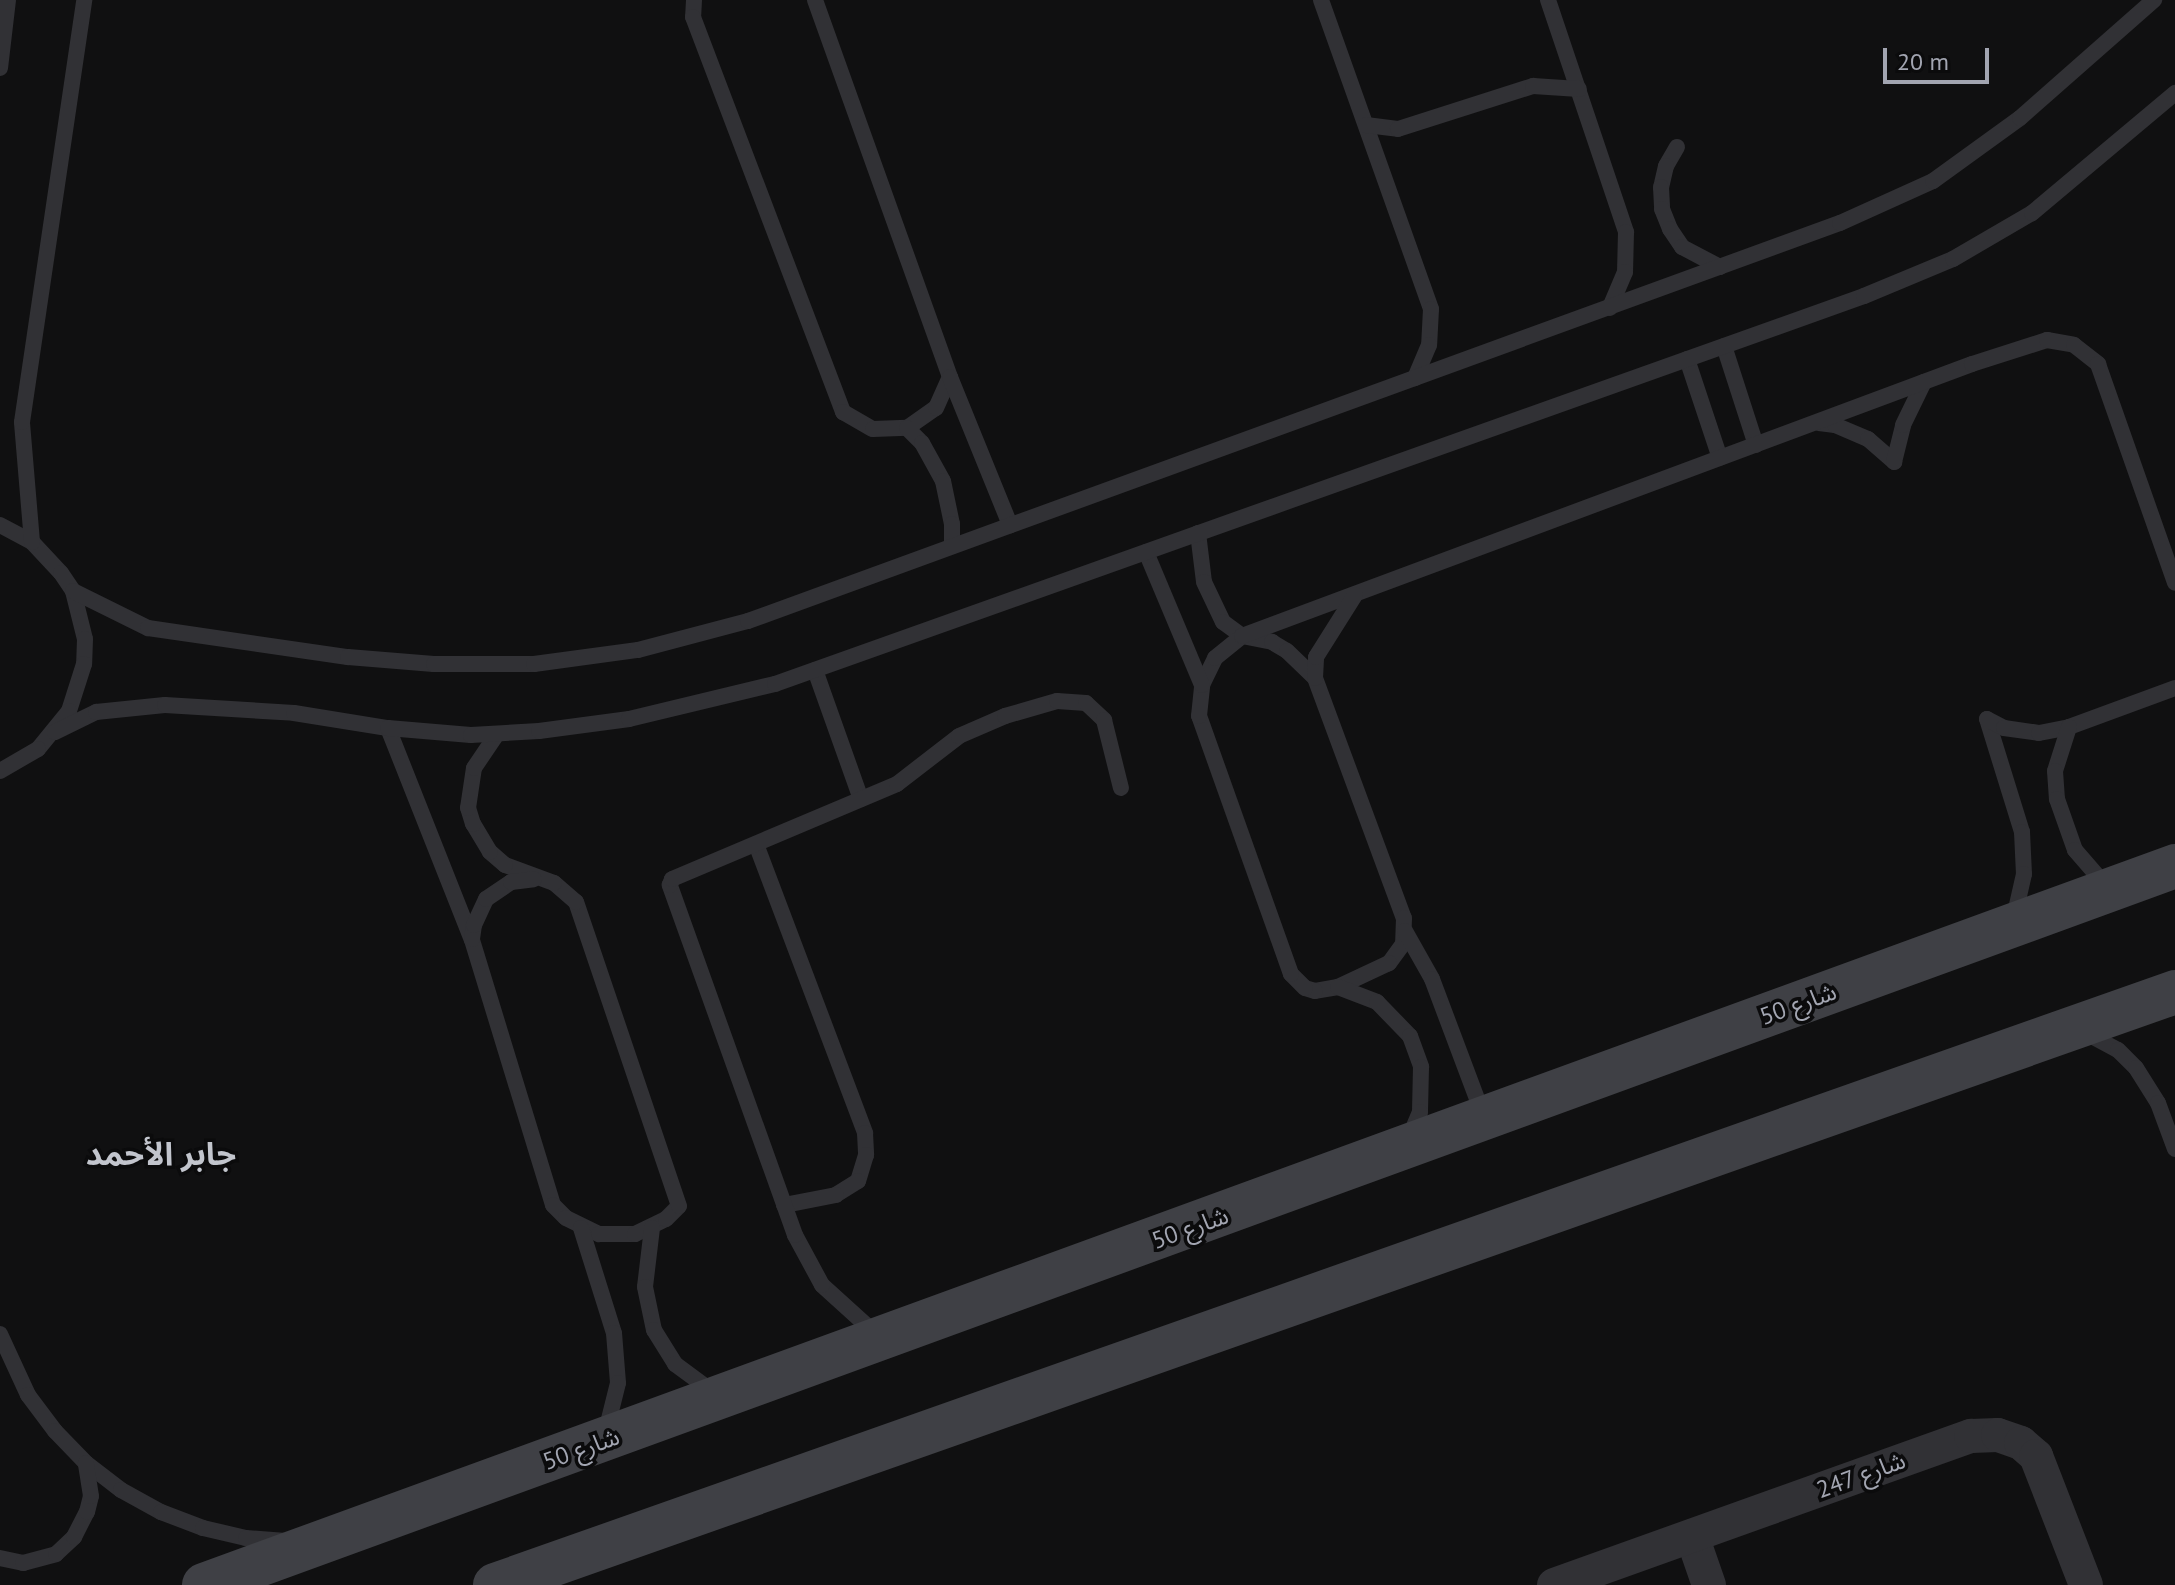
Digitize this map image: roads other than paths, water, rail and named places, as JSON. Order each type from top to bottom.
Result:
[{"type":"main road","name":"شارع 50","points":[[204,1585],[2175,866]]},
{"type":"main road","points":[[495,1585],[2175,992]]},
{"type":"street","name":"شارع 247","points":[[1554,1585],[1971,1436],[1998,1435],[2021,1443],[2036,1456],[2086,1585]]},
{"type":"street","points":[[1692,1536],[1709,1585]]},
{"type":"lane","points":[[0,68],[8,0]]},
{"type":"lane","points":[[32,542],[22,422],[84,0]]},
{"type":"lane","points":[[694,0],[693,17],[843,412],[873,429],[907,428],[936,408],[950,377]]},
{"type":"lane","points":[[815,0],[950,377],[1010,525]]},
{"type":"lane","points":[[1321,0],[1431,309],[1429,345],[1415,378]]},
{"type":"lane","points":[[1548,0],[1626,232],[1625,272],[1610,308]]},
{"type":"lane","points":[[73,591],[148,628],[348,657],[434,664],[534,664],[638,650],[748,621],[1840,223],[1933,181],[2020,118],[2154,0]]},
{"type":"lane","points":[[1366,125],[1398,129],[1533,86],[1579,89]]},
{"type":"lane","points":[[55,732],[96,712],[165,705],[294,713],[388,728],[497,734],[629,719],[775,684],[1724,346],[1953,259],[2032,213],[2175,93]]},
{"type":"lane","points":[[1677,147],[1666,166],[1661,187],[1662,209],[1682,247],[1720,267]]},
{"type":"lane","points":[[1355,594],[1316,657],[1315,678],[1404,918],[1405,931],[1403,944],[1389,963],[1338,987],[1315,991],[1305,988],[1291,974],[1199,716],[1202,685],[1215,658],[1242,636],[1924,382],[2047,340],[2074,345],[2098,364],[2175,583]]},
{"type":"lane","points":[[1724,346],[1756,445]]},
{"type":"lane","points":[[1687,359],[1720,458]]},
{"type":"lane","points":[[1818,422],[1860,435],[1894,462],[1903,425],[1924,382]]},
{"type":"lane","points":[[907,428],[922,443],[943,481],[952,524],[952,546]]},
{"type":"lane","points":[[0,525],[32,542],[48,556],[73,591],[85,639],[79,688],[55,732],[38,749],[0,771]]},
{"type":"lane","points":[[1198,533],[1204,582],[1212,605],[1223,622],[1242,636],[1280,647],[1315,678]]},
{"type":"lane","points":[[1146,552],[1202,685]]},
{"type":"lane","points":[[815,670],[861,799]]},
{"type":"lane","points":[[2011,927],[2024,874],[2022,832],[1987,719],[2004,728],[2039,733],[2069,727],[2175,688]]},
{"type":"lane","points":[[882,1340],[822,1285],[784,1205],[670,885],[676,876],[897,784],[959,736],[1005,716],[1057,701],[1086,703],[1104,720],[1121,788]]},
{"type":"lane","points":[[2069,727],[2055,771],[2060,813],[2075,850],[2111,890]]},
{"type":"lane","points":[[388,728],[472,940],[553,1205],[581,1228],[617,1236],[652,1228],[679,1206],[576,902],[554,883],[505,865],[485,846],[473,824],[469,798],[474,768],[497,734]]},
{"type":"lane","points":[[756,844],[865,1133],[866,1155],[858,1181],[836,1195],[784,1205]]},
{"type":"lane","points":[[472,940],[474,925],[486,899],[511,882],[540,879]]},
{"type":"lane","points":[[1405,931],[1432,979],[1485,1118]]},
{"type":"lane","points":[[1338,987],[1377,1002],[1410,1036],[1421,1067],[1420,1112],[1405,1149]]},
{"type":"lane","points":[[2075,1029],[2118,1050],[2136,1068],[2158,1103],[2175,1149]]},
{"type":"lane","points":[[581,1228],[614,1333],[618,1383],[614,1409],[603,1441]]},
{"type":"lane","points":[[652,1228],[645,1287],[654,1330],[675,1364],[707,1389],[726,1397]]},
{"type":"lane","points":[[0,1334],[28,1395],[55,1431],[86,1463],[121,1490],[161,1512],[203,1528],[246,1538],[291,1542],[336,1539]]},
{"type":"lane","points":[[0,1558],[23,1563],[56,1554],[74,1537],[87,1512],[91,1496],[86,1463]]},
{"type":"district","name":"جابر الأحمد","points":[[161,1153]]}]
